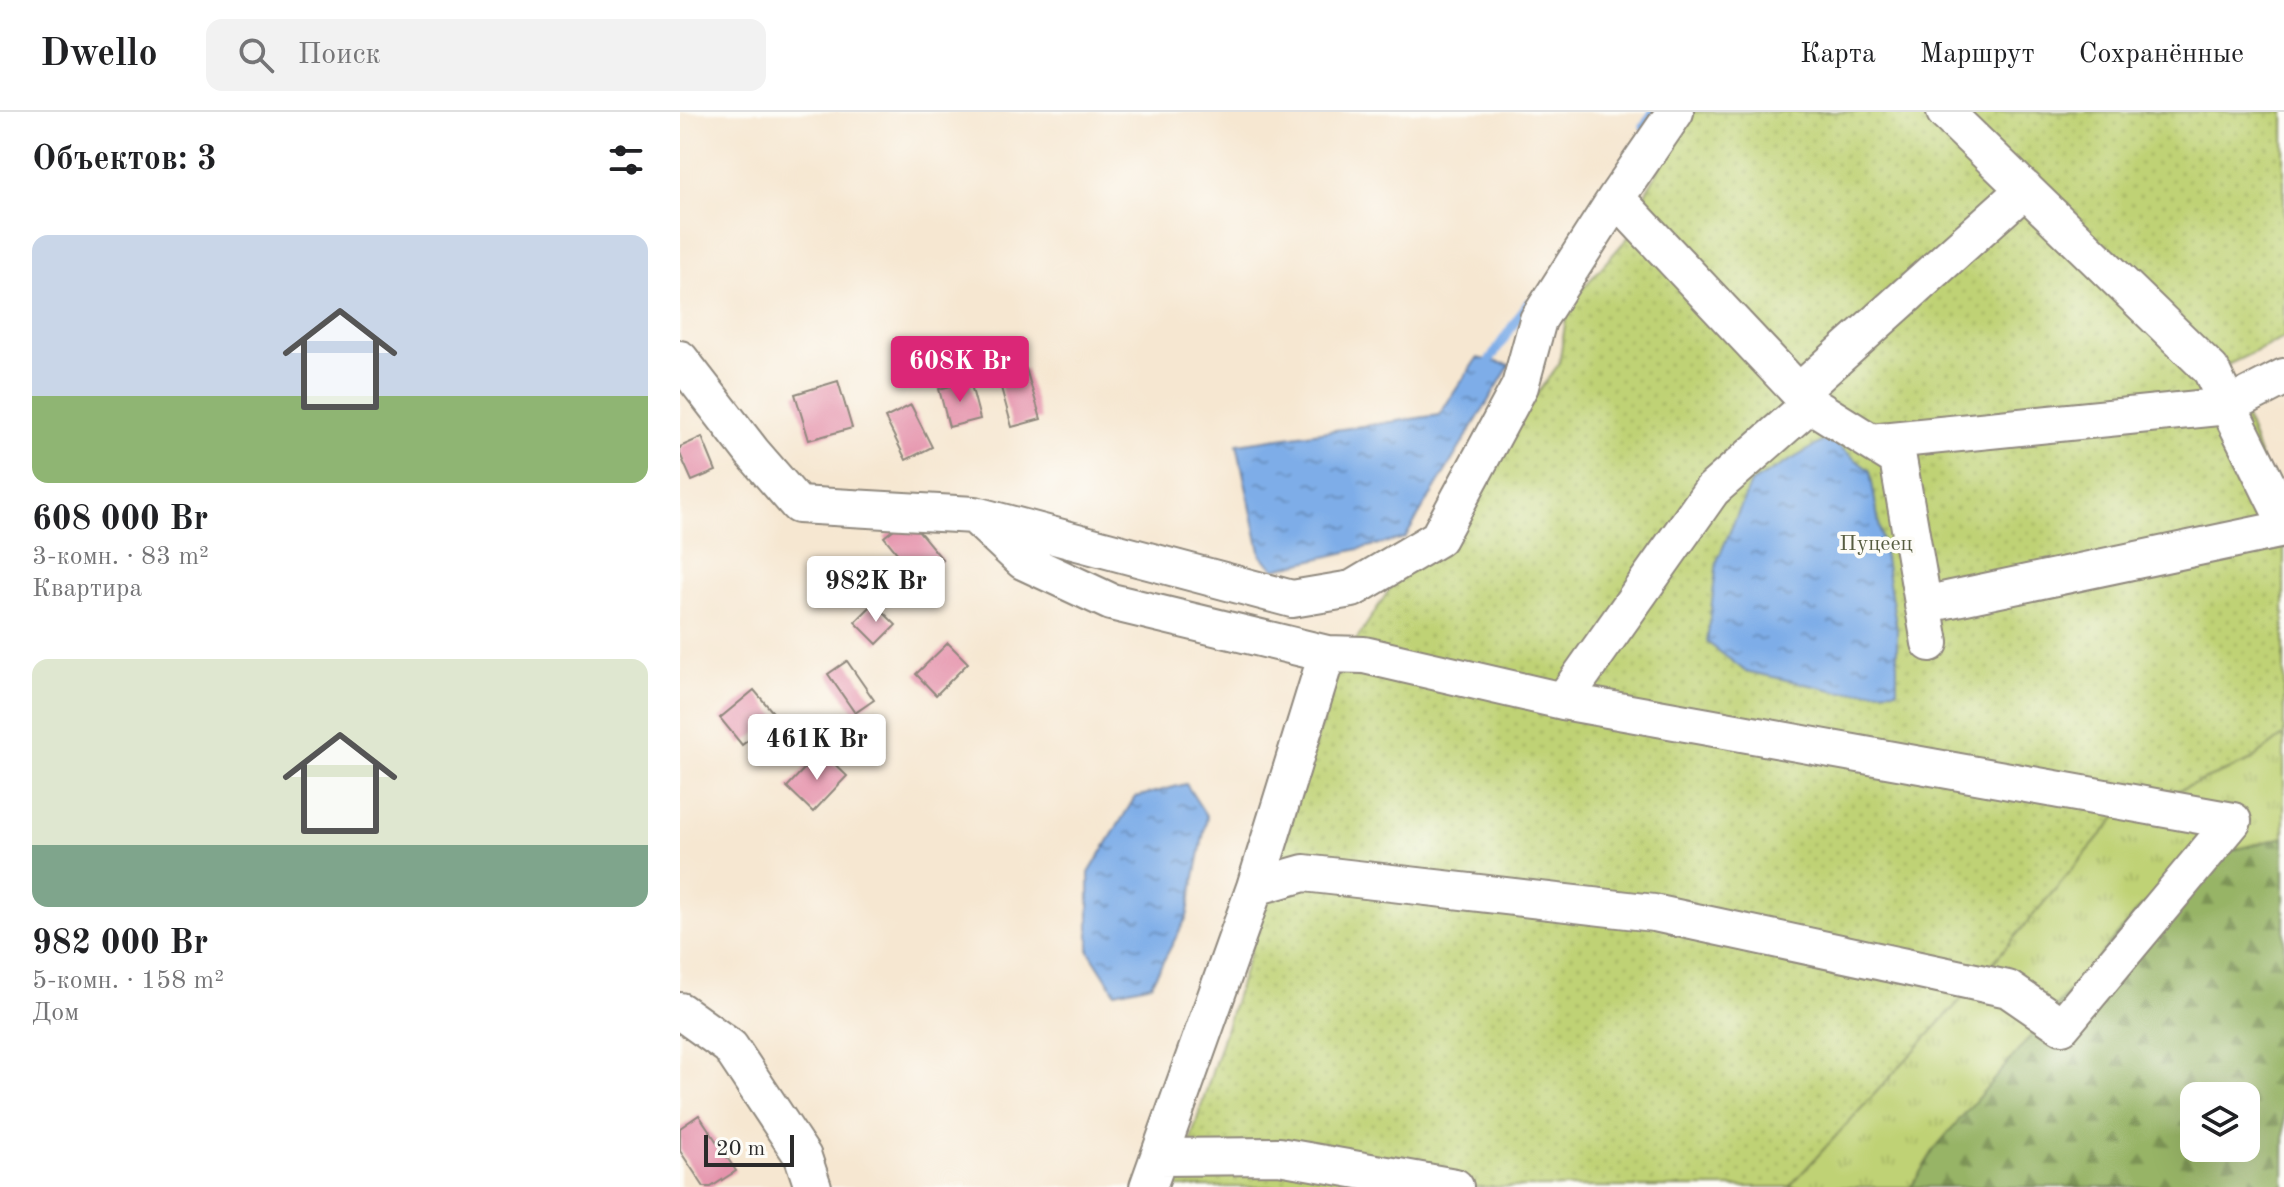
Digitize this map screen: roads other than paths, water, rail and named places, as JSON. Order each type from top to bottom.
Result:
[{"type":"street","points":[[680,359],[752,452],[798,505],[974,515],[1292,599],[1352,589],[1438,538],[1520,386],[1538,320],[1675,112]]},
{"type":"street","points":[[1945,112],[2211,370],[2284,519]]},
{"type":"street","points":[[1563,701],[1712,490],[2025,189]]},
{"type":"street","points":[[1616,198],[1805,398],[1898,459],[1930,643]]},
{"type":"street","points":[[1871,442],[2228,406],[2284,377]]},
{"type":"street","points":[[974,515],[1023,561],[1111,602],[1327,654],[1364,655],[1563,701],[2233,821],[2062,1026],[2008,989],[1654,913],[1304,873],[1255,887]]},
{"type":"street","points":[[1923,605],[2284,529]]},
{"type":"street","points":[[1327,654],[1255,887],[1153,1172],[1279,1156],[1455,1187]]},
{"type":"street","points":[[680,1011],[730,1047],[803,1157],[813,1187]]},
{"type":"water","points":[[1477,358],[1510,365],[1405,538],[1275,569],[1261,556],[1237,444],[1439,415]]},
{"type":"water","points":[[1829,438],[1870,471],[1897,629],[1897,690],[1842,692],[1745,671],[1707,642],[1717,561],[1751,483]]},
{"type":"water","points":[[1186,784],[1207,817],[1187,917],[1151,984],[1115,992],[1089,951],[1089,873],[1135,797]]},
{"type":"waterway","points":[[1644,127],[1653,112]]},
{"type":"waterway","points":[[1483,370],[1528,303]]},
{"type":"park label","name":"Пуцеец","points":[[1876,542]]}]
